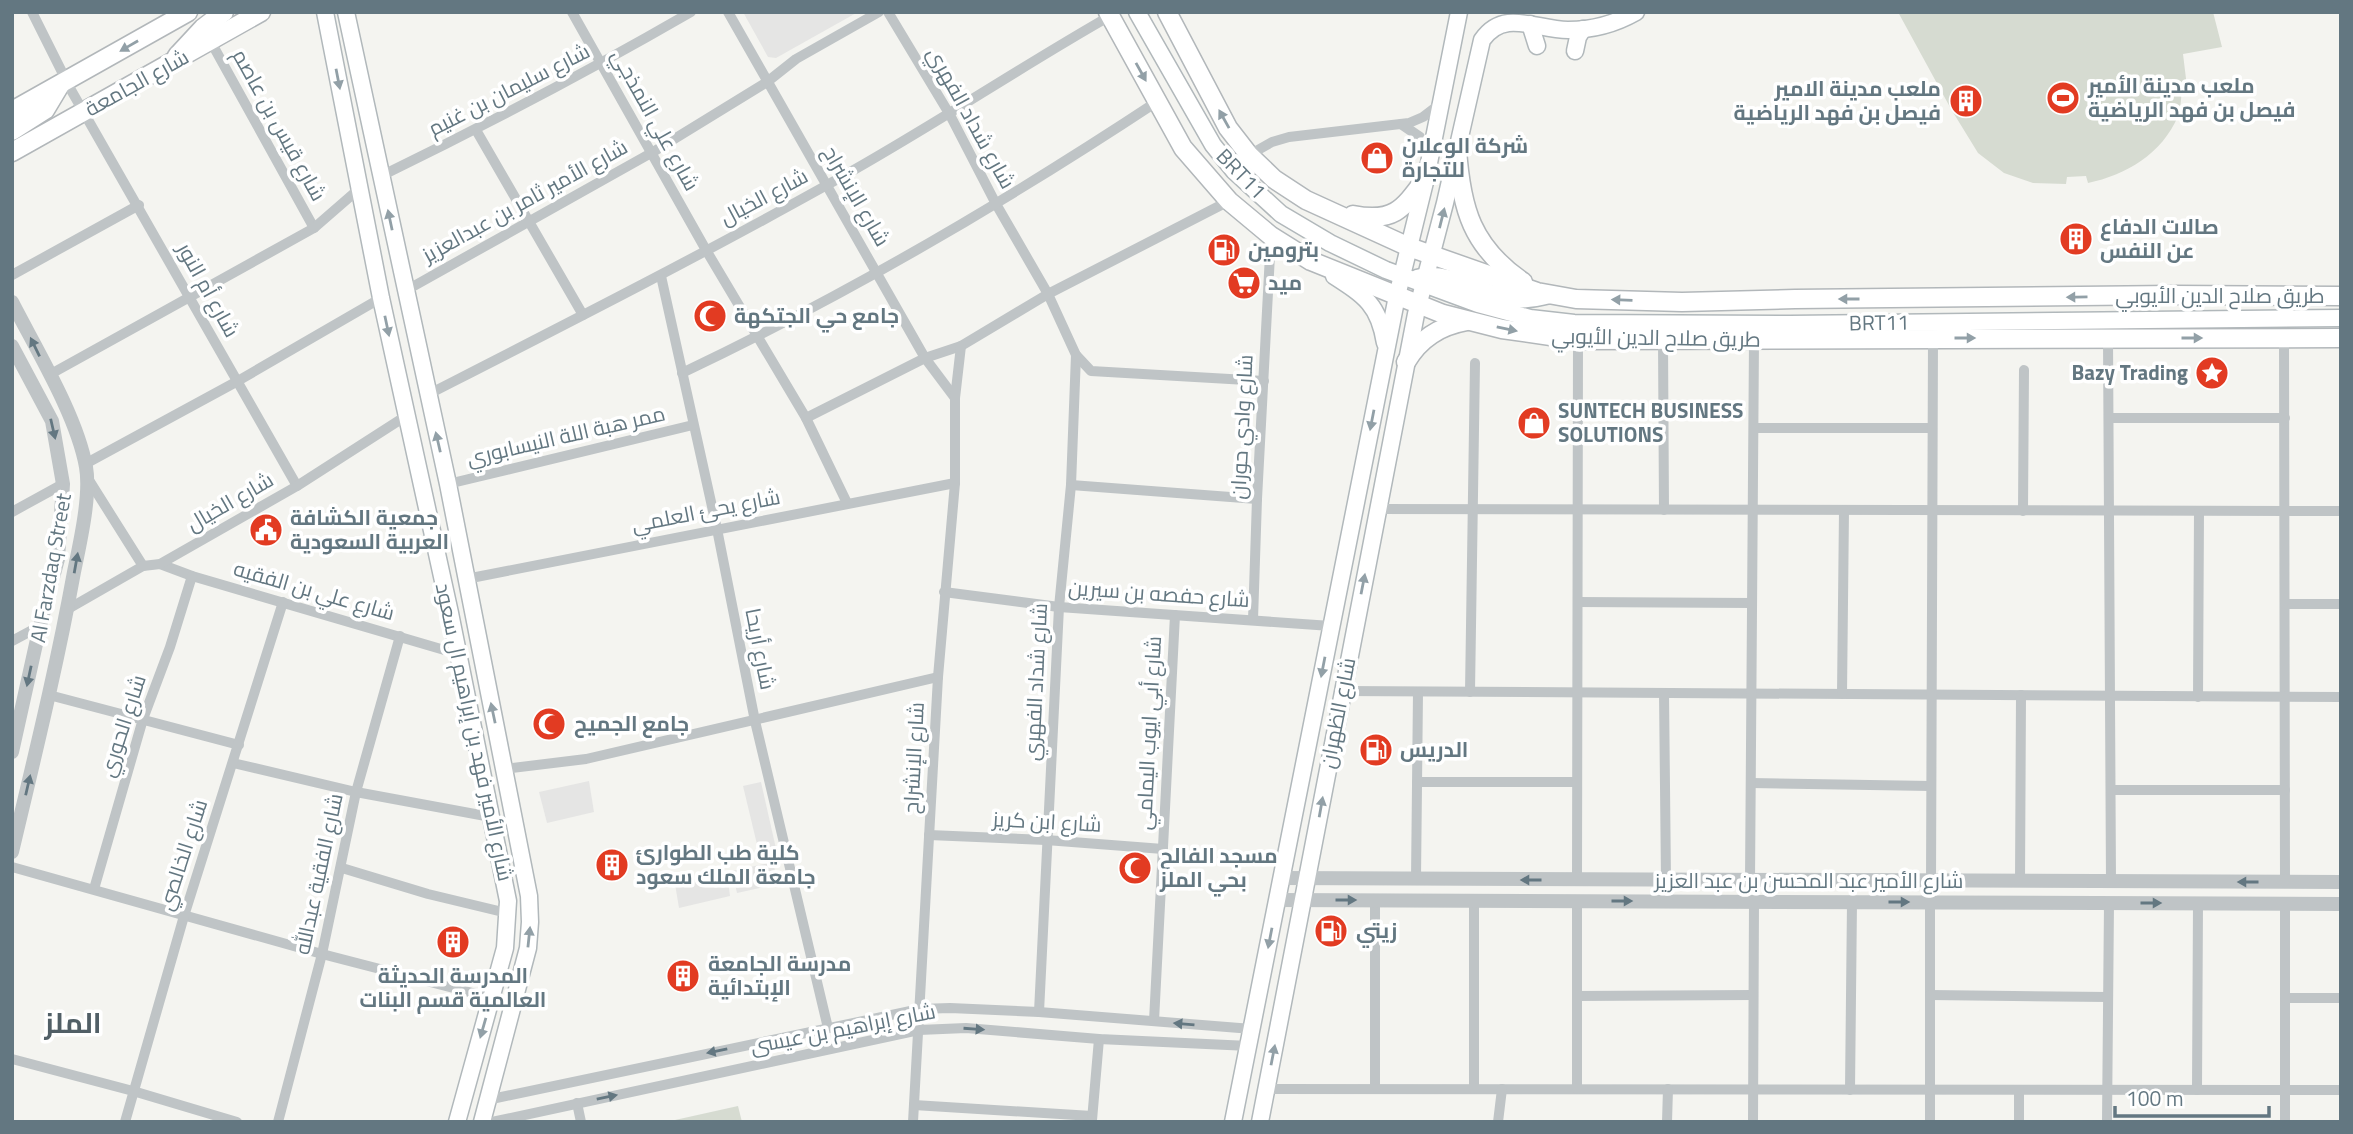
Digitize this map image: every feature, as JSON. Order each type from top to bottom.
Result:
[{"type":"main road","name":"شارع الجامعة","points":[[12,111],[188,12]]},
{"type":"main road","points":[[170,64],[194,36],[224,12]]},
{"type":"main road","name":"شارع الجامعة","points":[[12,152],[261,12]]},
{"type":"main road","name":"شارع الأمير فهد بن إبراهيم ال سعود","points":[[325,12],[381,298],[458,653],[508,901],[505,948],[457,1122]]},
{"type":"main road","name":"شارع الأمير فهد بن إبراهيم ال سعود","points":[[346,12],[447,484],[527,883],[530,922],[525,960],[482,1122]]},
{"type":"main road","name":"BRT11","points":[[1137,12],[1213,145],[1234,171],[1281,214],[1304,230],[1416,279],[1478,304],[1530,318],[1574,323],[1804,324],[2341,318]]},
{"type":"main road","name":"طريق صلاح الدين الأيوبي","points":[[1167,12],[1228,128],[1249,155],[1288,189],[1329,211],[1409,247],[1544,294],[1576,299],[1682,302],[2341,296]]},
{"type":"main road","points":[[1416,279],[1409,247],[1426,178],[1459,12]]},
{"type":"main road","points":[[1416,279],[1432,255],[1482,40],[1499,24],[1515,21],[1562,30],[1583,29],[1609,24],[1636,12]]},
{"type":"main road","name":"طريق صلاح الدين الأيوبي","points":[[1109,14],[1183,148],[1228,201],[1271,236],[1311,261],[1418,304],[1469,321],[1525,333],[1578,340],[2341,338]]},
{"type":"main road","points":[[1530,24],[1536,46]]},
{"type":"main road","points":[[1575,51],[1583,29]]},
{"type":"main road","points":[[12,131],[45,110],[63,83]]},
{"type":"main road","points":[[1457,149],[1461,192],[1476,234],[1505,269],[1544,294]]},
{"type":"main road","points":[[1329,211],[1374,218],[1392,214],[1408,203],[1426,178]]},
{"type":"main road","points":[[1311,261],[1366,296],[1382,325],[1386,353]]},
{"type":"main road","points":[[1416,279],[1443,277],[1512,299],[1531,299],[1544,294]]},
{"type":"main road","name":"شارع الظهران","points":[[1233,1122],[1397,296],[1416,279]]},
{"type":"main road","name":"شارع الظهران","points":[[1260,1122],[1418,304],[1416,279]]},
{"type":"main road","points":[[1406,362],[1413,351],[1432,333],[1443,327],[1469,321]]},
{"type":"street","points":[[32,12],[63,83]]},
{"type":"street","name":"شارع علي النمذجي","points":[[572,12],[706,250],[806,418],[847,503]]},
{"type":"street","name":"شارع سليمان بن غنيم","points":[[381,176],[602,64],[691,12]]},
{"type":"street","name":"شارع الإنشراح","points":[[728,12],[925,358],[955,398]]},
{"type":"street","name":"شارع الأمير ثامر بن عبدالعزيز","points":[[405,291],[653,152],[767,82],[796,59],[879,12]]},
{"type":"street","name":"شارع شداد الفهري","points":[[888,12],[950,115],[996,204],[1048,294],[1076,355],[1091,371],[1264,381]]},
{"type":"street","name":"شارع الخيال","points":[[427,395],[661,276],[828,185],[950,115],[1109,14]]},
{"type":"street","name":"شارع قيس بن عاصم","points":[[211,42],[314,228]]},
{"type":"street","name":"شارع أم النور","points":[[63,83],[85,112],[297,486]]},
{"type":"street","points":[[682,373],[757,338],[996,204],[1158,102]]},
{"type":"street","points":[[1249,155],[1272,142],[1289,137],[1401,124],[1423,117],[1440,104]]},
{"type":"street","points":[[1401,124],[1420,137],[1430,157]]},
{"type":"street","points":[[476,130],[583,316]]},
{"type":"street","points":[[48,375],[314,228],[360,188]]},
{"type":"street","points":[[806,418],[925,358],[961,346],[1048,294],[1228,201]]},
{"type":"street","points":[[12,275],[139,205]]},
{"type":"street","name":"شارع وادي حوران","points":[[1253,620],[1256,499],[1271,236]]},
{"type":"street","name":"شارع أريحا","points":[[661,276],[717,529],[755,720],[828,1028]]},
{"type":"street","points":[[143,566],[86,470],[381,298]]},
{"type":"street","name":"Al Farzdaq Street","points":[[12,302],[71,419],[86,470],[81,534],[68,609],[12,852]]},
{"type":"street","points":[[2284,337],[2285,882]]},
{"type":"street","points":[[2108,338],[2111,882]]},
{"type":"street","points":[[1931,881],[1933,339]]},
{"type":"street","points":[[1577,880],[1578,340]]},
{"type":"street","points":[[1663,340],[1664,510]]},
{"type":"street","points":[[1750,880],[1754,340]]},
{"type":"street","name":"Al Farzdaq Street","points":[[12,346],[52,421],[62,484],[58,559],[12,752]]},
{"type":"street","name":"شارع الإنشراح","points":[[913,1122],[938,677],[955,484],[955,398],[961,346]]},
{"type":"street","name":"شارع شداد الفهري","points":[[1039,1012],[1059,607],[1071,485],[1076,355]]},
{"type":"street","points":[[1470,692],[1475,363]]},
{"type":"street","points":[[2023,511],[2024,370]]},
{"type":"street","name":"شارع الخيال","points":[[68,609],[143,566],[160,564],[297,486],[406,416]]},
{"type":"street","points":[[2109,418],[2285,418]]},
{"type":"street","name":"ممر هبة اللة النيسابوري","points":[[447,484],[693,425]]},
{"type":"street","points":[[1754,428],[1932,428]]},
{"type":"street","points":[[12,512],[62,484]]},
{"type":"street","name":"شارع يحئ العلمي","points":[[466,579],[955,484]]},
{"type":"street","points":[[1071,485],[1256,499]]},
{"type":"street","points":[[1377,509],[2341,512]]},
{"type":"street","points":[[1842,694],[1844,510]]},
{"type":"street","points":[[2198,697],[2199,511]]},
{"type":"street","name":"شارع علي بن الفقيه","points":[[160,564],[192,576],[458,653]]},
{"type":"street","name":"شارع الحوري","points":[[94,889],[144,719],[192,576]]},
{"type":"street","name":"شارع حفصه بن سيرين","points":[[944,593],[1059,607],[1331,626]]},
{"type":"street","name":"شارع الخالصي","points":[[125,1122],[184,916],[283,602]]},
{"type":"street","points":[[1578,603],[1752,603]]},
{"type":"street","points":[[2285,604],[2341,604]]},
{"type":"street","name":"شارع أبي ايوب اليمامي","points":[[1154,1021],[1175,615]]},
{"type":"street","points":[[12,641],[40,626]]},
{"type":"street","name":"شارع الفقية عبدالله","points":[[278,1122],[322,954],[356,792],[400,636]]},
{"type":"street","points":[[504,769],[586,759],[938,677]]},
{"type":"street","points":[[1342,691],[2341,697]]},
{"type":"street","points":[[1416,879],[1418,691]]},
{"type":"street","points":[[1664,693],[1666,880]]},
{"type":"street","points":[[49,695],[239,745]]},
{"type":"street","points":[[2020,881],[2021,695]]},
{"type":"street","points":[[233,763],[356,792],[491,817]]},
{"type":"street","points":[[1417,782],[1577,782]]},
{"type":"street","points":[[1751,783],[1931,786]]},
{"type":"street","points":[[2111,790],[2285,790]]},
{"type":"street","name":"شارع ابن كريز","points":[[929,835],[1163,849]]},
{"type":"street","points":[[12,867],[322,954],[492,998]]},
{"type":"street","points":[[342,868],[428,894],[507,913]]},
{"type":"street","name":"شارع الأمير عبد المحسن بن عبد العزيز","points":[[1282,878],[2341,883]]},
{"type":"street","name":"شارع الأمير عبد المحسن بن عبد العزيز","points":[[1278,900],[2341,904]]},
{"type":"street","points":[[1375,900],[1375,1089]]},
{"type":"street","points":[[1474,901],[1474,1089]]},
{"type":"street","points":[[1577,901],[1577,1089]]},
{"type":"street","points":[[1753,1122],[1754,902]]},
{"type":"street","points":[[1850,1090],[1852,902]]},
{"type":"street","points":[[1930,902],[1930,1122]]},
{"type":"street","points":[[2107,1122],[2109,903]]},
{"type":"street","points":[[2197,1090],[2199,903]]},
{"type":"street","points":[[2285,904],[2285,1122]]},
{"type":"street","points":[[1577,996],[1754,995]]},
{"type":"street","points":[[1930,995],[2108,997]]},
{"type":"street","points":[[2285,998],[2341,998]]},
{"type":"street","points":[[487,1100],[920,1009],[1039,1012],[1252,1030]]},
{"type":"street","name":"شارع إبراهيم بن عيسى","points":[[492,1122],[919,1030],[967,1028],[1099,1039],[1249,1046]]},
{"type":"street","points":[[914,1105],[1092,1119],[1099,1039]]},
{"type":"street","points":[[12,1059],[237,1122]]},
{"type":"street","points":[[1266,1089],[2341,1090]]},
{"type":"street","points":[[1498,1122],[1502,1089]]},
{"type":"street","points":[[1667,1122],[1668,1089]]},
{"type":"street","points":[[2019,1090],[2019,1122]]},
{"type":"street","points":[[577,1104],[581,1122]]},
{"type":"street","points":[[550,1109],[553,1122]]},
{"type":"shaded area","points":[[743,12],[858,12],[776,58],[768,57]]},
{"type":"shaded area","name":"ملعب مدينة الأمير فيصل بن فهد الرياضية","points":[[1898,12],[2213,12],[2222,47],[2183,54],[2187,87],[2182,88],[2178,116],[2163,141],[2141,161],[2116,174],[2088,183],[2086,176],[2067,177],[2066,184],[2033,183],[2004,173],[1978,153]]},
{"type":"shaded area","points":[[589,781],[594,812],[547,823],[539,792]]},
{"type":"shaded area","points":[[761,782],[777,853],[760,857],[743,786]]},
{"type":"shaded area","points":[[773,862],[778,884],[737,893],[732,871]]},
{"type":"shaded area","points":[[727,872],[730,896],[679,908],[675,884]]},
{"type":"shaded area","points":[[738,1106],[742,1122],[666,1122]]},
{"type":"place","name":"ملعب مدينة الأمير فيصل بن فهد الرياضية","points":[[2063,98]]},
{"type":"place","name":"ملعب مدينة الامير فيصل بن فهد الرياضية","points":[[1966,101]]},
{"type":"place","name":"شركة الوعلان للتجارة","points":[[1377,158]]},
{"type":"place","name":"صالات الدفاع عن النفس","points":[[2076,239]]},
{"type":"place","name":"بترومين","points":[[1224,250]]},
{"type":"place","name":"ميد","points":[[1244,283]]},
{"type":"place","name":"جامع حي الجتكهة","points":[[710,316]]},
{"type":"place","name":"Bazy Trading","points":[[2212,373]]},
{"type":"place","name":"SUNTECH BUSINESS SOLUTIONS","points":[[1534,423]]},
{"type":"place","name":"جمعية الكشافة العربية السعودية","points":[[266,530]]},
{"type":"place","name":"جامع الجميح","points":[[549,724]]},
{"type":"place","name":"الدريس","points":[[1376,750]]},
{"type":"place","name":"كلية طب الطوارئ جامعة الملك سعود","points":[[612,865]]},
{"type":"place","name":"مسجد الفالح بحي الملز","points":[[1135,868]]},
{"type":"place","name":"زيتي","points":[[1331,931]]},
{"type":"place","name":"المدرسة الحديثة العالمية قسم البنات","points":[[453,942]]},
{"type":"place","name":"مدرسة الجامعة الإبتدائية","points":[[683,976]]},
{"type":"district","name":"الملز","points":[[73,1023]]}]
